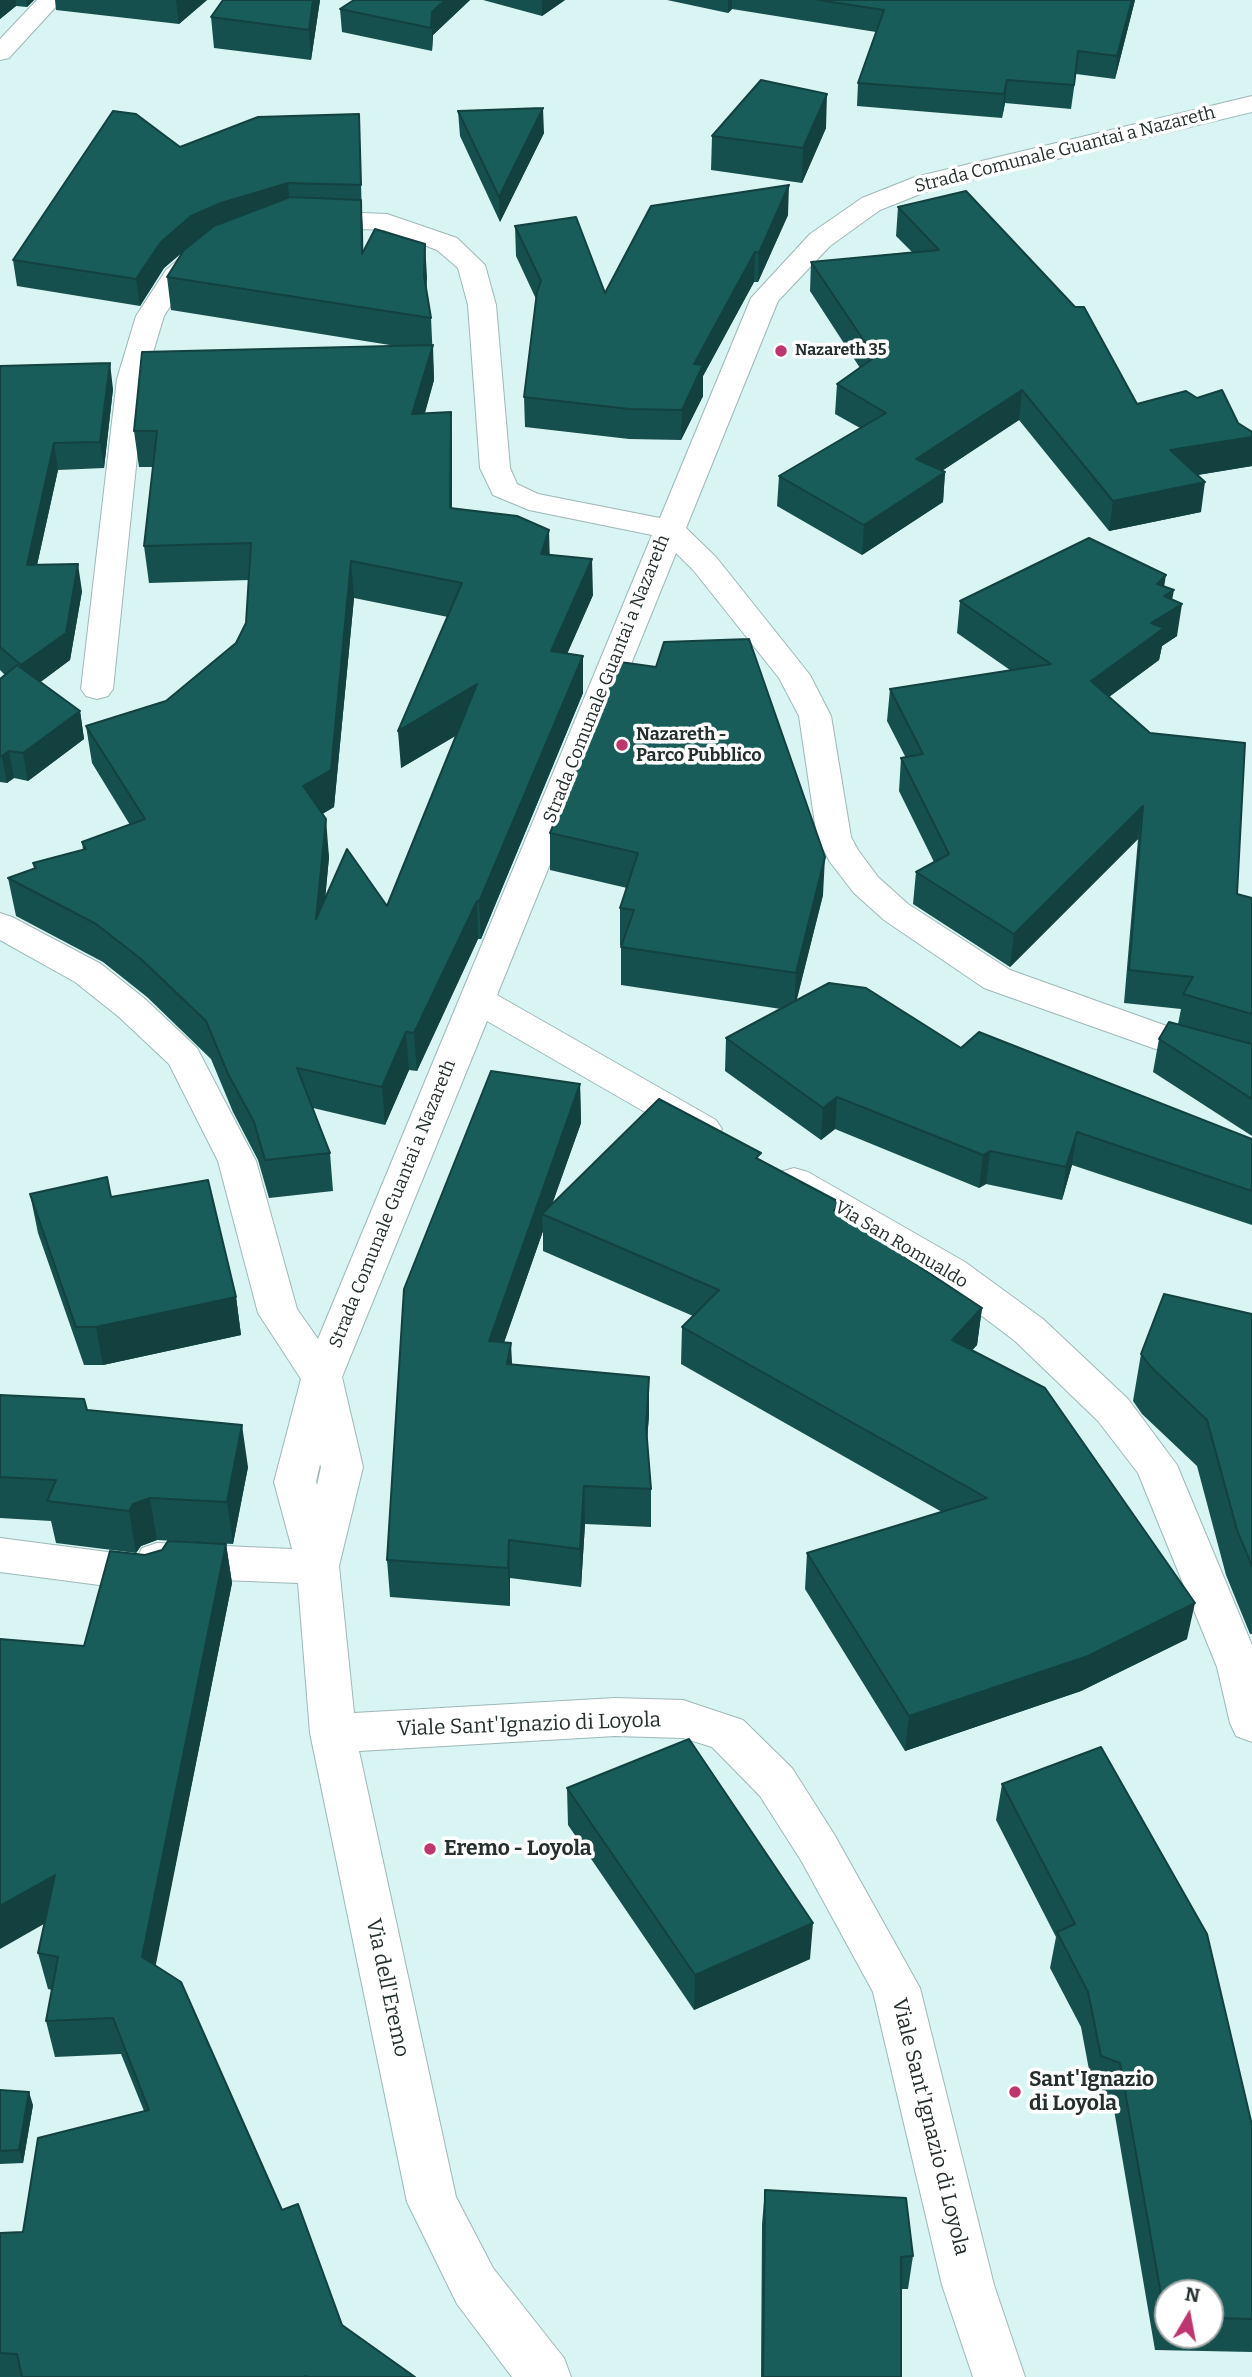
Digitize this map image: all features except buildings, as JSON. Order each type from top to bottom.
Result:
[{"type":"street","points":[[0,53],[50,0]]},
{"type":"street","name":"Strada Comunale Guantai a Nazareth","points":[[322,1377],[765,298],[820,240],[871,204],[924,183],[1252,104]]},
{"type":"street","points":[[279,223],[290,219],[387,222],[447,244],[471,265],[482,305],[495,468],[504,489],[529,501],[668,529],[705,564],[794,675],[815,716],[834,837],[842,854],[866,885],[896,912],[997,979],[1194,1049],[1252,1064]]},
{"type":"street","points":[[97,689],[131,379],[150,316],[176,276],[206,250],[235,237]]},
{"type":"street","points":[[0,925],[88,973],[132,1008],[184,1057],[237,1161],[278,1312],[322,1377],[342,1468],[318,1567],[157,1560],[153,1575],[0,1555]]},
{"type":"street","name":"Via San Romualdo","points":[[477,999],[951,1272],[1029,1330],[1113,1410],[1156,1465],[1239,1668],[1252,1723]]},
{"type":"street","name":"Via dell'Eremo","points":[[318,1567],[333,1734],[432,2202],[475,2286],[545,2377]]},
{"type":"street","name":"Viale Sant'Ignazio di Loyola","points":[[333,1734],[615,1717],[683,1719],[727,1733],[776,1782],[818,1848],[896,1988],[968,2285],[999,2377]]},
{"type":"place","name":"Nazareth 35","points":[[781,351]]},
{"type":"place","name":"Nazareth - Parco Pubblico","points":[[622,745]]},
{"type":"place","name":"Eremo - Loyola","points":[[430,1849]]},
{"type":"place","name":"Sant'Ignazio di Loyola","points":[[1015,2092]]}]
